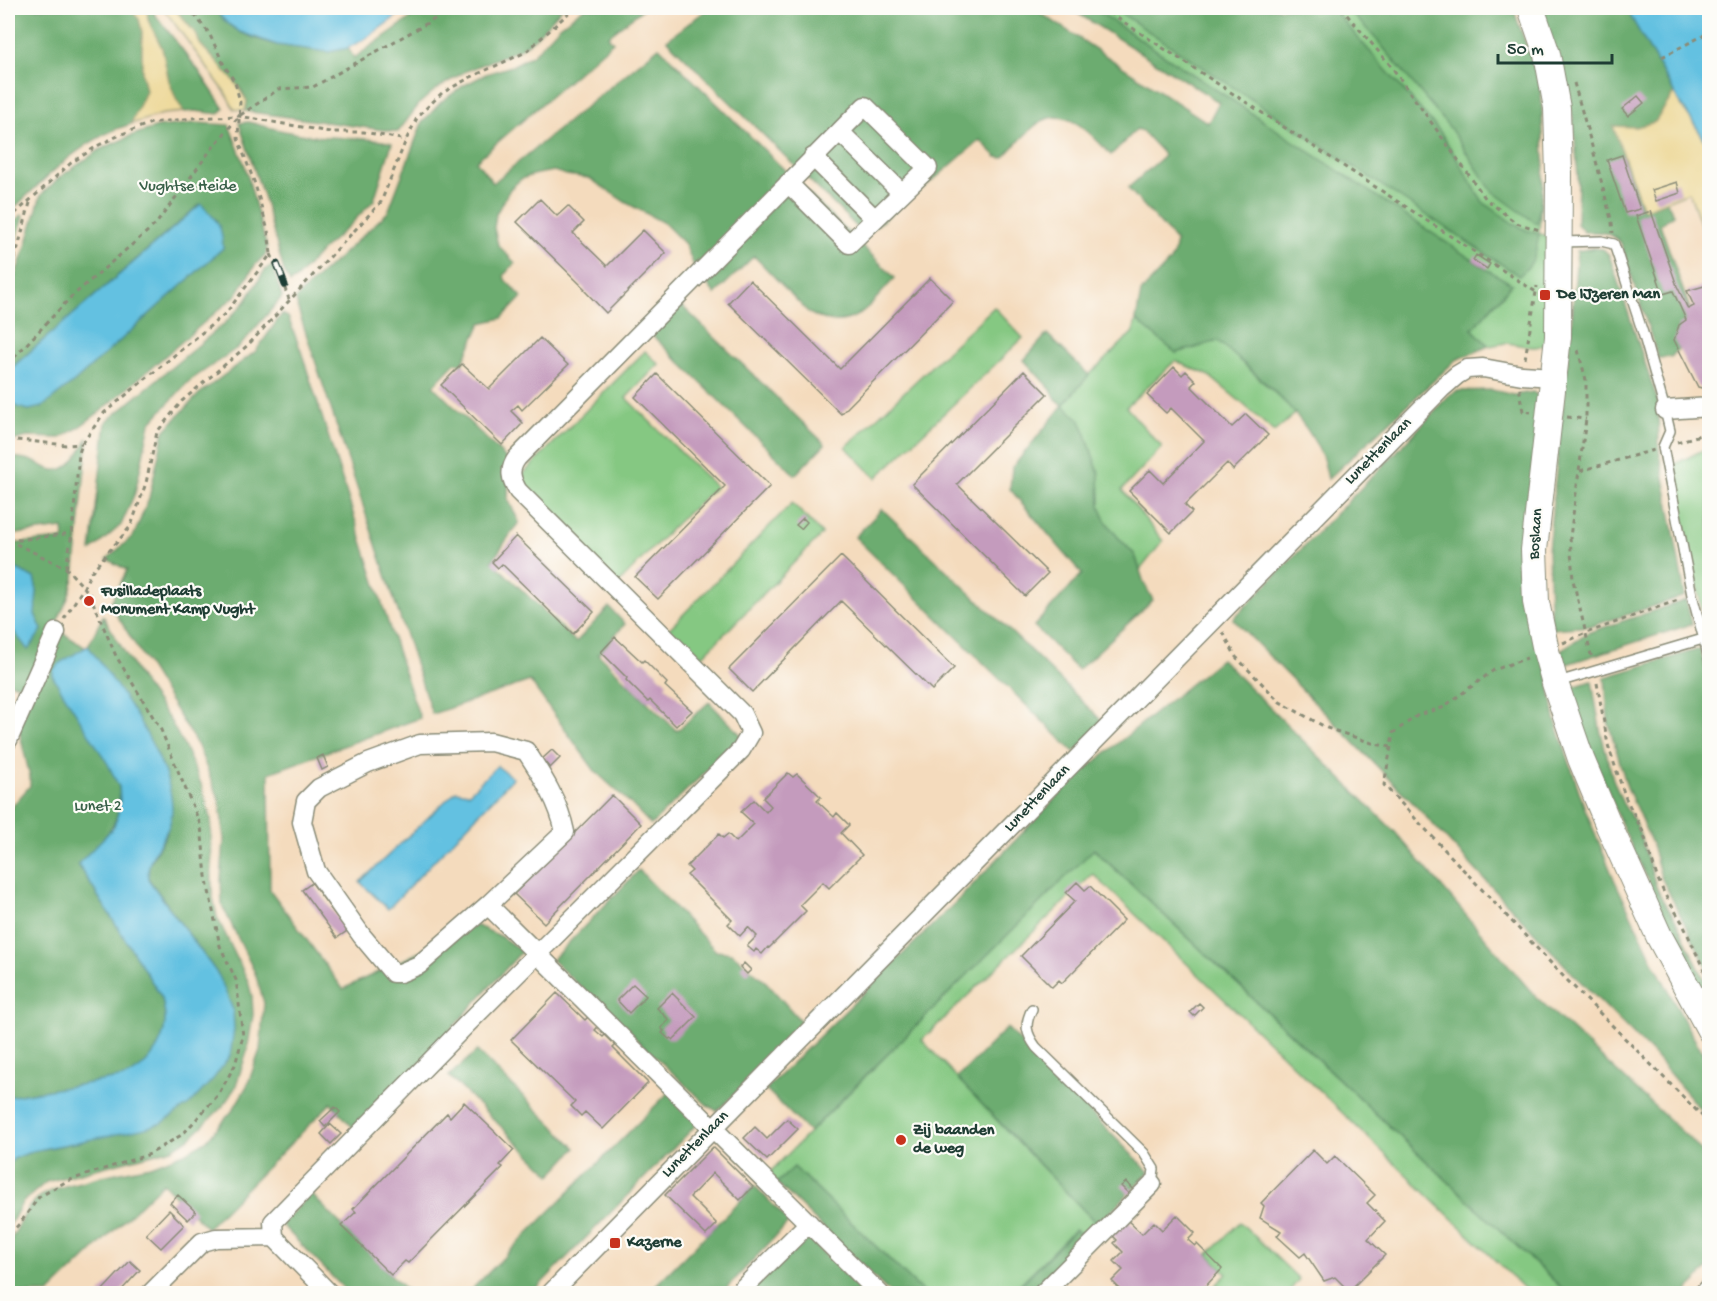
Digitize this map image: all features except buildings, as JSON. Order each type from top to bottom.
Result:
[{"type":"main road","name":"Boslaan","points":[[1531,8],[1547,54],[1557,108],[1559,174],[1551,237],[1558,337],[1534,550],[1536,602],[1555,683],[1581,759],[1659,936],[1710,1030]]},
{"type":"street","points":[[330,1293],[274,1237],[273,1222],[536,954],[741,750],[751,733],[742,714],[518,491],[511,479],[511,465],[788,183],[865,106],[928,168],[849,244],[788,183]]},
{"type":"street","points":[[840,132],[902,193]]},
{"type":"street","points":[[813,158],[875,219]]},
{"type":"street","name":"Lunettenlaan","points":[[550,1293],[1442,388],[1467,369],[1483,368],[1522,375],[1554,377]]},
{"type":"street","points":[[1665,410],[1710,407]]},
{"type":"street","points":[[8,740],[56,632]]},
{"type":"street","points":[[491,742],[526,751],[548,784],[565,832],[488,905],[419,965],[400,973],[393,973],[362,936],[316,871],[302,822],[306,801],[319,788],[368,763],[420,744],[491,742]]},
{"type":"street","points":[[488,905],[880,1293]]},
{"type":"street","points":[[1042,1293],[1152,1184]]},
{"type":"street","points":[[737,1293],[808,1223]]},
{"type":"street","points":[[150,1293],[202,1242],[216,1238],[274,1237]]},
{"type":"street","points":[[1703,1293],[1710,1286]]},
{"type":"lane","points":[[1551,237],[1614,244],[1643,333],[1670,431],[1663,447],[1692,595],[1706,637],[1710,662]]},
{"type":"lane","points":[[1555,683],[1706,637]]},
{"type":"lane","points":[[1032,1009],[1026,1021],[1030,1038],[1036,1047],[1144,1154],[1154,1169],[1152,1184]]},
{"type":"path","points":[[189,8],[209,33],[235,82],[240,102],[238,139],[255,184],[268,231],[271,254],[290,300]]},
{"type":"path","points":[[8,364],[70,298],[156,224],[210,151],[240,116],[279,89],[313,87],[451,8]]},
{"type":"path","points":[[56,632],[91,572],[131,526],[146,483],[157,432],[182,401],[248,345],[381,202],[418,116],[442,93],[526,52],[574,8]]},
{"type":"path","points":[[1102,8],[1536,292],[1522,375]]},
{"type":"path","points":[[1341,8],[1391,66],[1486,199],[1516,223],[1551,237]]},
{"type":"path","points":[[1662,57],[1710,32]]},
{"type":"path","points":[[1572,76],[1612,223],[1614,244]]},
{"type":"path","points":[[8,220],[71,163],[99,145],[151,123],[193,117],[240,116],[330,132],[364,132],[406,140]]},
{"type":"path","points":[[8,276],[32,198]]},
{"type":"path","points":[[66,568],[72,533],[79,453],[82,444],[104,413],[226,314],[271,254]]},
{"type":"path","points":[[1578,348],[1586,380],[1586,419],[1570,537],[1573,580],[1595,671],[1608,745],[1617,775],[1643,832],[1665,895],[1686,930],[1710,983]]},
{"type":"path","points":[[1580,471],[1710,432]]},
{"type":"path","points":[[8,439],[66,445],[82,444]]},
{"type":"path","points":[[8,540],[72,533]]},
{"type":"path","points":[[8,540],[66,568],[84,587],[116,656],[161,730],[201,826],[208,888],[220,946],[236,980],[243,1036],[235,1065],[218,1095],[183,1134],[150,1154],[67,1181],[39,1197],[8,1236]]},
{"type":"path","points":[[1586,633],[1692,595]]},
{"type":"path","points":[[1216,617],[1236,657],[1280,702],[1327,728],[1391,747]]},
{"type":"path","points":[[1546,651],[1494,670],[1442,708],[1418,715],[1394,733],[1384,785],[1564,977],[1710,1124]]},
{"type":"green space","points":[[8,8],[129,8],[139,19],[142,31],[142,72],[146,91],[131,124],[113,130],[80,150],[50,174],[8,214]]},
{"type":"green space","points":[[147,8],[150,8],[199,71],[224,109],[219,114],[184,112],[169,81],[162,48],[148,20]]},
{"type":"green space","points":[[174,8],[213,8],[226,22],[254,38],[277,45],[328,52],[348,48],[354,58],[425,8],[562,8],[534,39],[520,49],[464,72],[435,90],[420,103],[398,132],[245,111],[247,101],[242,91],[200,44],[196,34]]},
{"type":"green space","points":[[584,8],[644,8],[608,36],[613,42],[476,161],[493,183],[659,47],[895,278],[858,315],[837,321],[824,319],[809,313],[754,256],[715,294],[694,266],[685,244],[664,223],[625,202],[589,178],[554,171],[521,179],[510,189],[496,214],[494,228],[498,245],[515,263],[504,275],[505,280],[522,297],[502,318],[481,323],[462,364],[455,363],[433,386],[514,466],[509,473],[508,499],[519,522],[492,561],[576,642],[609,607],[625,624],[598,654],[677,731],[709,702],[742,736],[651,825],[595,771],[530,681],[432,714],[296,299],[388,212],[422,123],[441,102],[463,86],[486,74],[512,66],[533,55],[560,26]]},
{"type":"green space","points":[[709,8],[1033,8],[1208,123],[1219,102],[1069,8],[1093,8],[1512,284],[1472,329],[1489,346],[1456,360],[1328,479],[1322,456],[1290,407],[1218,341],[1176,353],[1136,320],[1141,292],[1170,261],[1176,241],[1128,188],[1164,156],[1142,131],[1137,129],[1111,155],[1079,125],[1060,117],[1040,122],[1003,158],[997,157],[980,140],[865,235],[667,40]]},
{"type":"green space","points":[[1086,8],[1513,8],[1544,159],[1539,233],[1549,237],[1546,343],[1536,347],[1510,343],[1489,346],[1472,329],[1505,293]]},
{"type":"green space","points":[[1113,8],[1332,8],[1441,133],[1483,202],[1514,224],[1539,234],[1532,262],[1519,276]]},
{"type":"green space","points":[[1347,8],[1513,8],[1541,87],[1544,159],[1537,224],[1492,191],[1450,128],[1377,40]]},
{"type":"green space","points":[[1536,8],[1626,8],[1674,93],[1655,122],[1636,127],[1614,126],[1643,210],[1666,201],[1674,215],[1660,224],[1690,310],[1701,325],[1671,357],[1658,358],[1621,243],[1609,234],[1584,232],[1577,224],[1578,176],[1573,117]]},
{"type":"green space","points":[[249,122],[313,136],[362,138],[392,143],[374,200],[290,283],[284,271],[266,205],[239,123]]},
{"type":"green space","name":"Vughtse Heide","points":[[196,123],[229,125],[245,166],[267,248],[266,254],[255,265],[236,295],[101,411],[61,438],[27,437],[8,442],[8,398],[17,407],[29,410],[42,406],[75,381],[223,248],[217,221],[200,204],[16,364],[8,374],[8,296],[41,195],[60,177],[101,149],[158,127]]},
{"type":"green space","points":[[22,215],[24,217],[8,263],[8,226]]},
{"type":"green space","points":[[1603,249],[1609,255],[1658,402],[1659,449],[1685,596],[1592,626],[1551,629],[1548,550],[1577,251]]},
{"type":"green space","points":[[272,265],[282,297],[240,346],[188,382],[150,423],[135,493],[121,525],[91,551],[106,422],[225,323],[246,301],[265,270]]},
{"type":"green space","points":[[682,306],[825,444],[795,475],[653,336],[652,334]]},
{"type":"green space","points":[[994,307],[1023,338],[876,478],[846,447]]},
{"type":"green space","points":[[282,314],[288,317],[301,351],[420,718],[269,773],[270,890],[343,989],[475,925],[498,935],[522,951],[426,1057],[355,1130],[331,1103],[207,1228],[163,1183],[49,1293],[8,1294],[8,1245],[29,1207],[40,1196],[58,1188],[102,1176],[151,1166],[187,1152],[206,1141],[233,1110],[247,1086],[260,1050],[264,1003],[255,973],[222,905],[224,840],[220,802],[198,746],[110,604],[127,570],[107,559],[134,535],[149,498],[164,431],[199,394],[256,351]]},
{"type":"green space","points":[[1136,320],[1176,353],[1218,340],[1296,413],[1274,432],[1208,375],[1175,361],[1126,407],[1162,447],[1122,490],[1163,541],[1140,570],[1135,555],[1105,520],[1100,505],[1099,474],[1085,432],[1079,419],[1063,405],[1089,375],[1133,332]]},
{"type":"green space","points":[[1047,334],[1089,375],[1063,405],[1024,360]]},
{"type":"green space","points":[[645,351],[659,364],[626,398],[716,487],[675,525],[614,588],[518,481]]},
{"type":"green space","points":[[1492,390],[1514,395],[1533,392],[1541,398],[1525,534],[1555,719],[1585,809],[1614,879],[1653,961],[1709,1063],[1709,1120],[1654,1055],[1573,974],[1414,804],[1233,619],[1449,395],[1457,391]]},
{"type":"green space","points":[[1063,405],[1079,419],[1085,432],[1099,474],[1100,505],[1105,520],[1135,555],[1144,583],[1153,600],[1078,670],[1034,626],[1082,574],[1010,489],[1012,468]]},
{"type":"green space","points":[[88,438],[74,578],[68,598],[27,686],[8,683],[8,627],[42,630],[35,614],[37,591],[34,578],[8,564],[8,544],[64,539],[63,528],[17,534],[8,533],[8,456],[29,460],[51,470],[60,470],[70,464]]},
{"type":"green space","points":[[1709,447],[1710,620],[1704,621],[1673,465]]},
{"type":"green space","points":[[792,503],[822,534],[696,663],[667,631]]},
{"type":"green space","points":[[882,509],[1104,723],[1074,752],[855,537]]},
{"type":"green space","points":[[1686,600],[1692,624],[1561,666],[1561,650],[1587,633]]},
{"type":"green space","points":[[103,616],[141,680],[171,722],[201,784],[211,819],[212,893],[217,917],[248,981],[253,1015],[247,1052],[235,1088],[223,1106],[191,1137],[172,1149],[46,1182],[22,1203],[8,1229],[8,1167],[13,1159],[33,1151],[80,1142],[219,976],[148,878],[149,865],[167,833],[168,783],[162,766],[138,720],[88,646]]},
{"type":"green space","name":"Lunet 2","points":[[61,632],[86,648],[61,662],[119,787],[118,812],[114,822],[103,839],[78,864],[162,998],[165,1013],[164,1031],[147,1062],[125,1077],[8,1097],[8,811],[30,786],[18,725]]},
{"type":"green space","points":[[1700,649],[1710,685],[1709,971],[1661,877],[1652,844],[1627,787],[1608,721],[1605,677]]},
{"type":"green space","points":[[1221,659],[1395,832],[1534,995],[1694,1143],[1709,1160],[1709,1266],[1686,1293],[1567,1293],[1094,849],[809,1132],[766,1089],[961,897],[1074,779]]},
{"type":"green space","points":[[1592,681],[1600,729],[1613,779],[1623,804],[1639,832],[1657,889],[1674,917],[1709,989],[1709,1009],[1623,828],[1589,745],[1569,688]]},
{"type":"green space","points":[[1093,849],[1567,1293],[1529,1293],[1093,874],[922,1040],[1098,1225],[1090,1238],[1074,1230],[1011,1293],[924,1293],[794,1167],[777,1183],[768,1174]]},
{"type":"green space","points":[[639,870],[716,951],[732,953],[766,982],[805,1026],[717,1111],[707,1105],[552,960]]},
{"type":"green space","points":[[1007,1028],[1149,1172],[1098,1225],[957,1078]]},
{"type":"green space","points":[[477,1051],[576,1148],[551,1175],[449,1076]]},
{"type":"green space","points":[[669,1092],[699,1122],[532,1293],[467,1294]]},
{"type":"green space","points":[[794,1167],[924,1293],[890,1293],[777,1183]]},
{"type":"green space","points":[[755,1186],[789,1222],[722,1293],[648,1293]]},
{"type":"green space","points":[[311,1194],[409,1293],[348,1293],[281,1224]]},
{"type":"green space","points":[[1240,1222],[1299,1279],[1288,1293],[1208,1293],[1227,1274],[1208,1254]]},
{"type":"green space","points":[[1075,1230],[1090,1238],[1037,1293],[1011,1294]]},
{"type":"green space","points":[[806,1236],[864,1293],[745,1294]]},
{"type":"sand","points":[[129,8],[147,8],[148,20],[162,48],[169,81],[184,112],[163,114],[131,124],[146,91],[142,72],[142,31],[139,19]]},
{"type":"sand","points":[[163,8],[174,8],[196,34],[200,44],[235,82],[247,101],[245,111],[234,109],[225,92]]},
{"type":"sand","points":[[1674,93],[1709,146],[1709,246],[1689,192],[1643,210],[1613,126],[1636,127],[1655,122]]},
{"type":"water","points":[[213,8],[408,8],[365,39],[348,48],[328,52],[277,45],[240,32],[226,22]]},
{"type":"water","points":[[1626,8],[1709,8],[1709,146],[1679,101]]},
{"type":"water","points":[[201,204],[218,223],[223,248],[75,381],[42,407],[29,410],[17,407],[8,398],[8,374],[16,364]]},
{"type":"water","points":[[8,564],[34,578],[37,591],[35,614],[42,630],[28,650],[8,627]]},
{"type":"water","points":[[88,646],[144,729],[157,753],[166,777],[171,799],[171,819],[151,859],[148,879],[219,976],[233,1010],[234,1029],[230,1056],[190,1104],[162,1123],[33,1151],[13,1159],[8,1167],[8,1097],[125,1077],[147,1062],[164,1031],[165,1016],[162,998],[78,864],[113,828],[120,800],[119,787],[108,764],[53,677],[53,670],[61,662]]},
{"type":"water","points":[[497,766],[513,778],[388,909],[360,882],[456,791],[469,793]]},
{"type":"railway","points":[[277,264],[285,285]]},
{"type":"place","name":"De IJzeren Man","points":[[1545,295]]},
{"type":"place","name":"Fusilladeplaats Monument Kamp Vught","points":[[89,601]]},
{"type":"place","name":"Zij baanden de weg","points":[[901,1140]]},
{"type":"place","name":"Kazerne","points":[[615,1243]]}]
